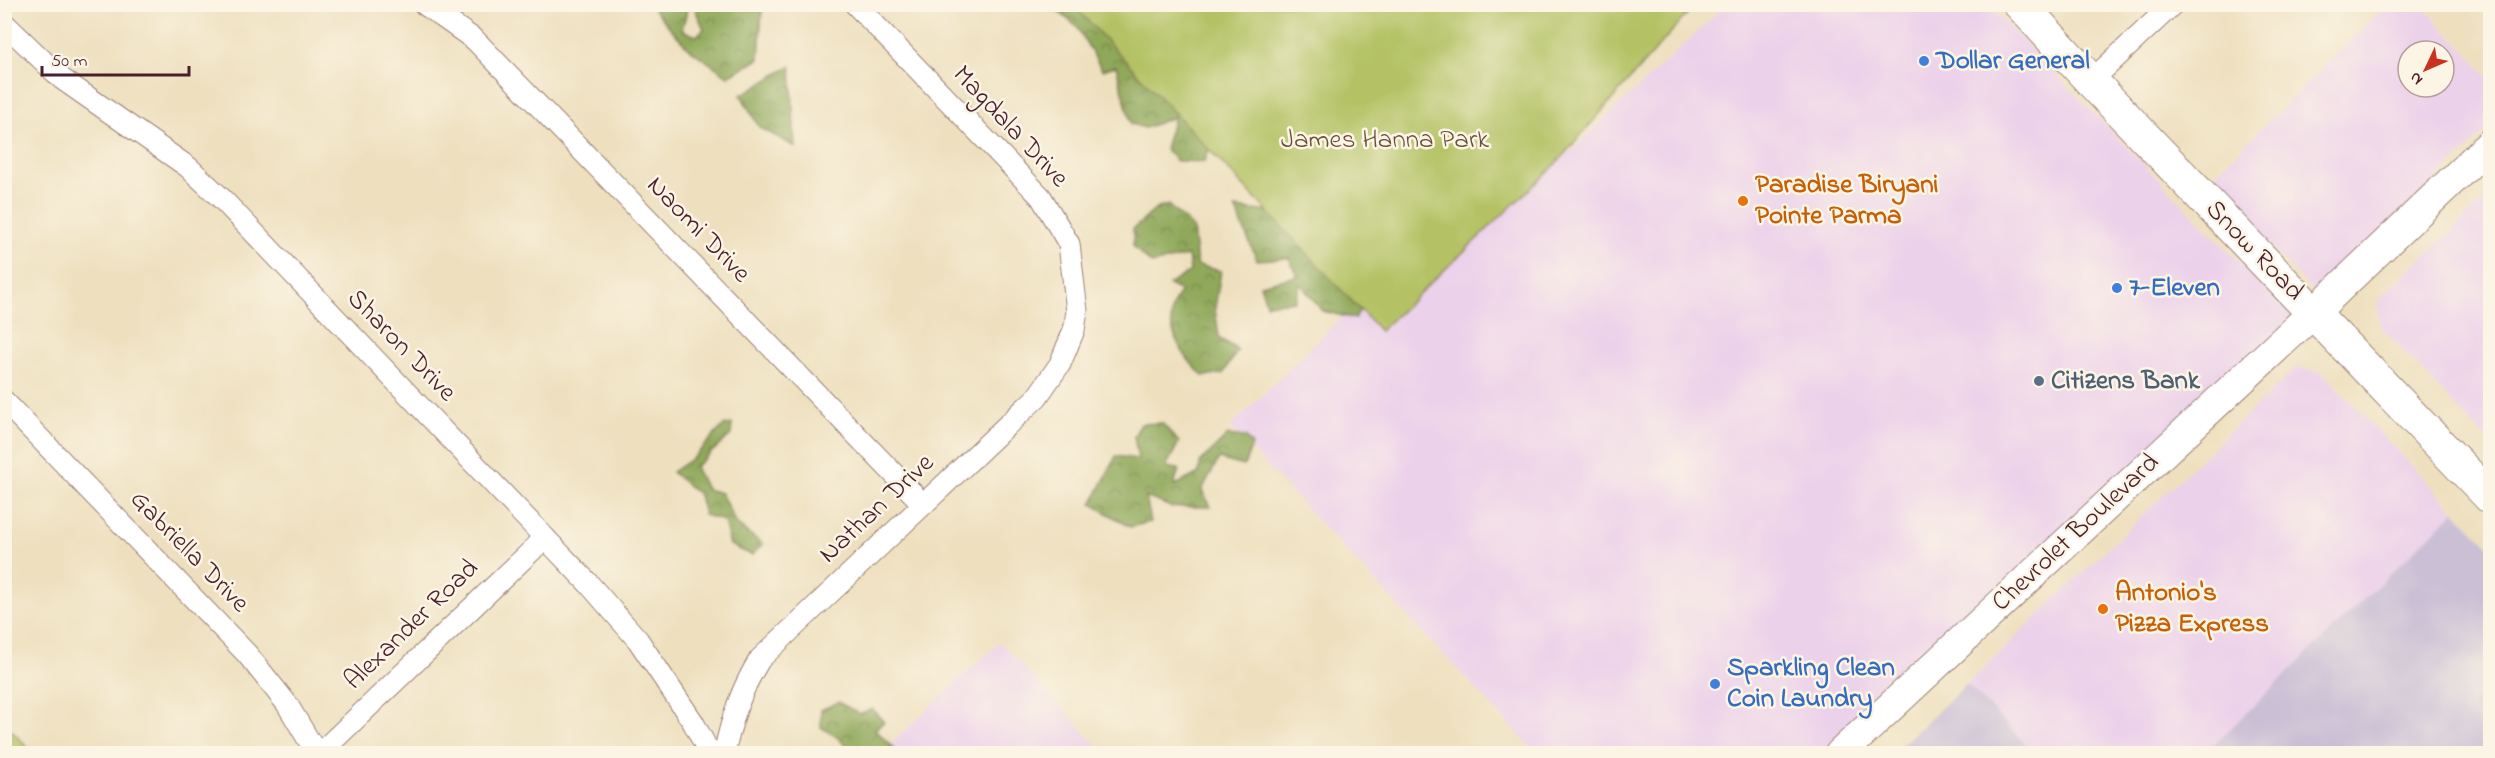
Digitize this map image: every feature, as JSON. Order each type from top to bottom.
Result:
[{"type":"main road","name":"Snow Road","points":[[2020,4],[2490,497]]},
{"type":"main road","name":"Chevrolet Boulevard","points":[[1840,753],[2313,313],[2490,144]]},
{"type":"street","name":"Naomi Drive","points":[[424,4],[475,40],[924,504]]},
{"type":"street","name":"Magdala Drive","points":[[855,4],[1041,198],[1069,244],[1077,311]]},
{"type":"street","points":[[2091,81],[2173,4]]},
{"type":"street","name":"Sharon Drive","points":[[4,23],[68,84],[188,167],[221,198],[546,538],[638,640],[693,722],[710,753]]},
{"type":"street","name":"Nathan Drive","points":[[724,753],[740,693],[760,659],[1024,410],[1050,381],[1068,347],[1077,311]]},
{"type":"street","name":"Gabriella Drive","points":[[4,401],[247,654],[287,704],[318,753]]},
{"type":"street","name":"Alexander Road","points":[[318,753],[546,538]]},
{"type":"shaded area","points":[[1726,5],[1988,5],[2294,318],[1818,753],[1536,753],[1230,427],[1355,304],[1380,330]]},
{"type":"shaded area","points":[[2387,5],[2421,5],[2453,39],[2396,39],[2396,99],[2456,99],[2456,42],[2490,78],[2490,127],[2317,295],[2207,182]]},
{"type":"shaded area","points":[[2490,195],[2490,443],[2381,327],[2377,301]]},
{"type":"shaded area","points":[[2297,367],[2322,372],[2455,511],[2205,753],[2034,753],[1967,684]]},
{"type":"shaded area","points":[[2455,511],[2490,547],[2490,753],[2205,753]]},
{"type":"shaded area","points":[[1000,642],[1104,753],[880,754]]},
{"type":"shaded area","points":[[1967,684],[2034,753],[1893,753]]},
{"type":"green space","points":[[650,5],[688,6],[682,30],[696,36],[704,29],[693,5],[756,5],[762,9],[759,59],[728,76],[688,48]]},
{"type":"green space","points":[[1051,5],[1108,11],[1233,84],[1204,162],[1177,161],[1165,149],[1174,117],[1145,128],[1131,124],[1116,66],[1102,70],[1077,27]]},
{"type":"green space","name":"James Hanna Park","points":[[1073,5],[1695,5],[1552,168],[1380,331]]},
{"type":"green space","points":[[791,66],[795,147],[759,127],[741,95]]},
{"type":"green space","points":[[1168,205],[1193,228],[1197,265],[1221,271],[1215,308],[1219,338],[1238,350],[1223,374],[1203,376],[1179,346],[1172,327],[1172,308],[1181,291],[1169,285],[1190,271],[1188,256],[1151,264],[1133,246],[1133,229],[1156,209]]},
{"type":"green space","points":[[1235,208],[1306,216],[1363,303],[1355,319],[1323,311],[1300,284],[1295,301],[1266,304],[1260,285],[1297,276],[1289,258],[1257,260]]},
{"type":"green space","points":[[1162,423],[1179,442],[1166,467],[1179,469],[1174,486],[1199,473],[1200,462],[1228,435],[1245,437],[1252,445],[1244,466],[1219,459],[1202,490],[1211,507],[1171,507],[1146,497],[1151,522],[1130,527],[1092,504],[1116,456],[1138,459],[1134,436],[1141,424]]},
{"type":"green space","points":[[732,424],[731,435],[695,467],[706,489],[721,493],[736,524],[763,544],[752,555],[730,545],[724,521],[704,515],[699,495],[672,472],[694,457],[723,426]]},
{"type":"green space","points":[[838,702],[860,714],[872,709],[884,722],[875,729],[898,753],[853,753],[837,737],[821,727],[821,710]]},
{"type":"green space","points":[[5,724],[33,753],[5,753]]},
{"type":"place","name":"Dollar General","points":[[1924,61]]},
{"type":"place","name":"Paradise Biryani Pointe Parma","points":[[1743,201]]},
{"type":"place","name":"7-Eleven","points":[[2117,288]]},
{"type":"place","name":"Citizens Bank","points":[[2039,381]]},
{"type":"place","name":"Antonio's Pizza Express","points":[[2103,609]]},
{"type":"place","name":"Sparkling Clean Coin Laundry","points":[[1715,684]]}]
